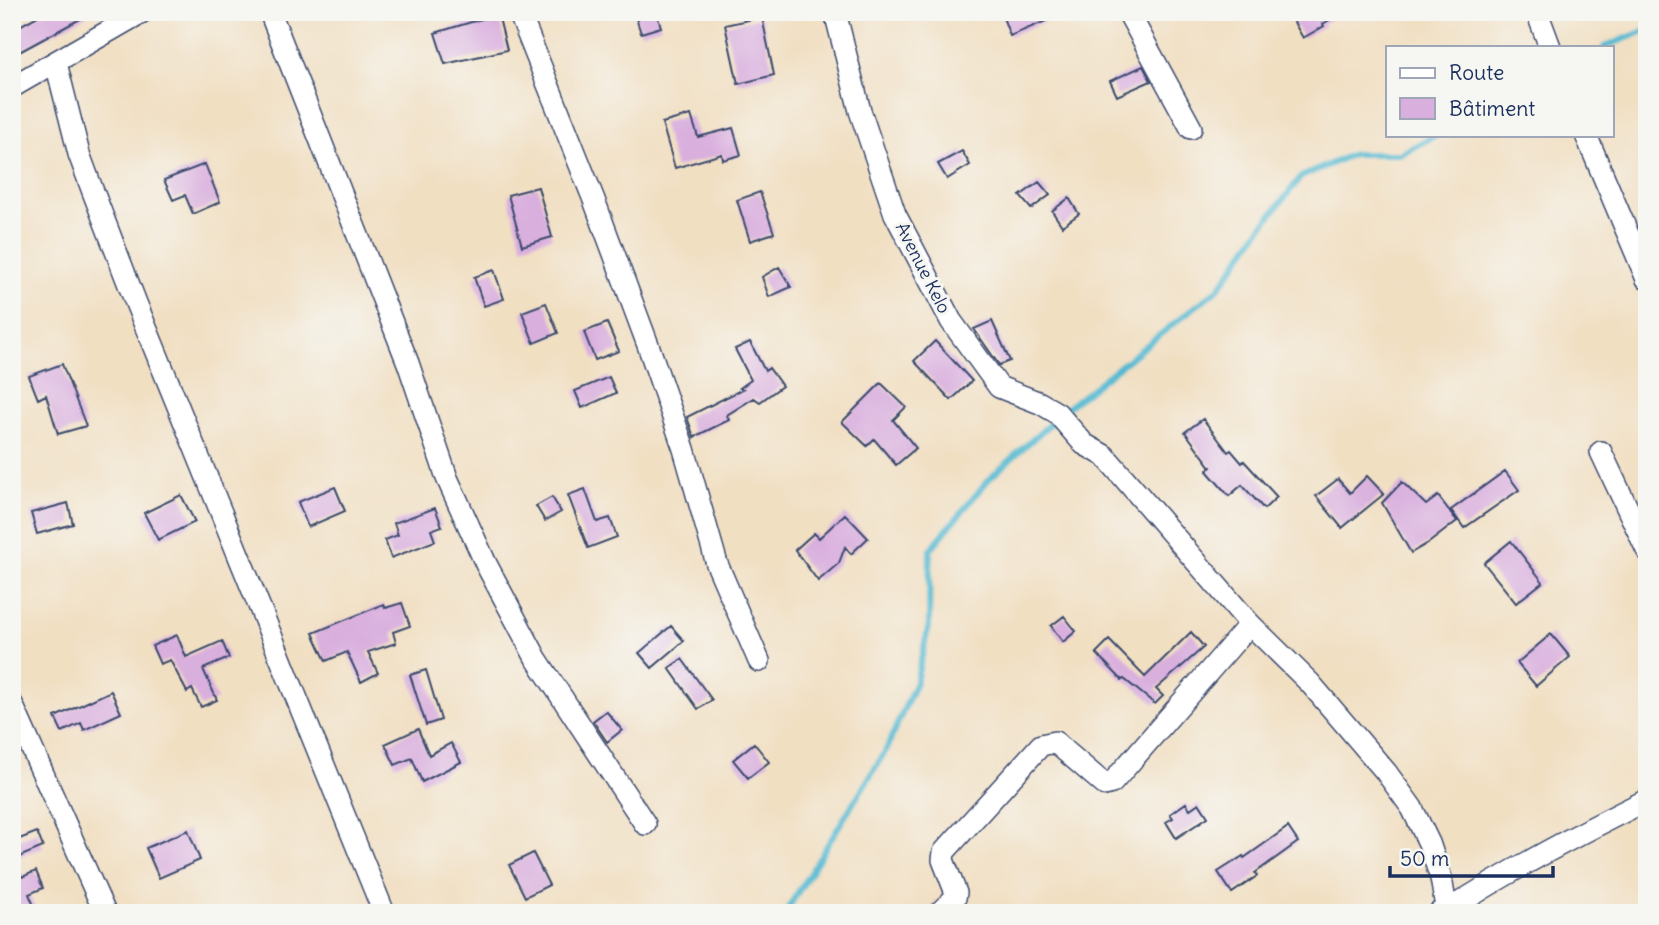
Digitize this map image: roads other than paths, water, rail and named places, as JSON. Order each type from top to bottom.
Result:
[{"type":"street","points":[[12,88],[142,12]]},
{"type":"street","points":[[270,12],[408,363],[447,478],[486,564],[536,658],[645,824]]},
{"type":"street","points":[[519,12],[648,345],[684,449],[717,564],[759,661]]},
{"type":"street","name":"Avenue Kelo","points":[[835,12],[860,111],[895,214],[951,321],[999,387],[1040,402],[1057,414],[1084,444],[1105,456],[1250,624],[1310,683],[1386,772],[1412,808],[1434,856],[1444,912]]},
{"type":"street","points":[[1128,12],[1191,128]]},
{"type":"street","points":[[1536,12],[1550,46]]},
{"type":"street","points":[[56,63],[79,153],[116,252],[384,913]]},
{"type":"street","points":[[1586,136],[1647,279]]},
{"type":"street","points":[[1601,452],[1647,550]]},
{"type":"street","points":[[939,913],[955,898],[956,893],[943,860],[944,852],[1041,744],[1055,742],[1105,785],[1112,782],[1250,624]]},
{"type":"street","points":[[12,704],[105,913]]},
{"type":"street","points":[[1444,912],[1573,836],[1647,800]]},
{"type":"waterway","points":[[1607,46],[1647,30]]},
{"type":"waterway","points":[[1063,411],[1219,288],[1301,177],[1353,154],[1400,154],[1434,136]]},
{"type":"waterway","points":[[785,913],[885,752],[916,682],[929,625],[930,550],[989,479],[1053,421]]}]
